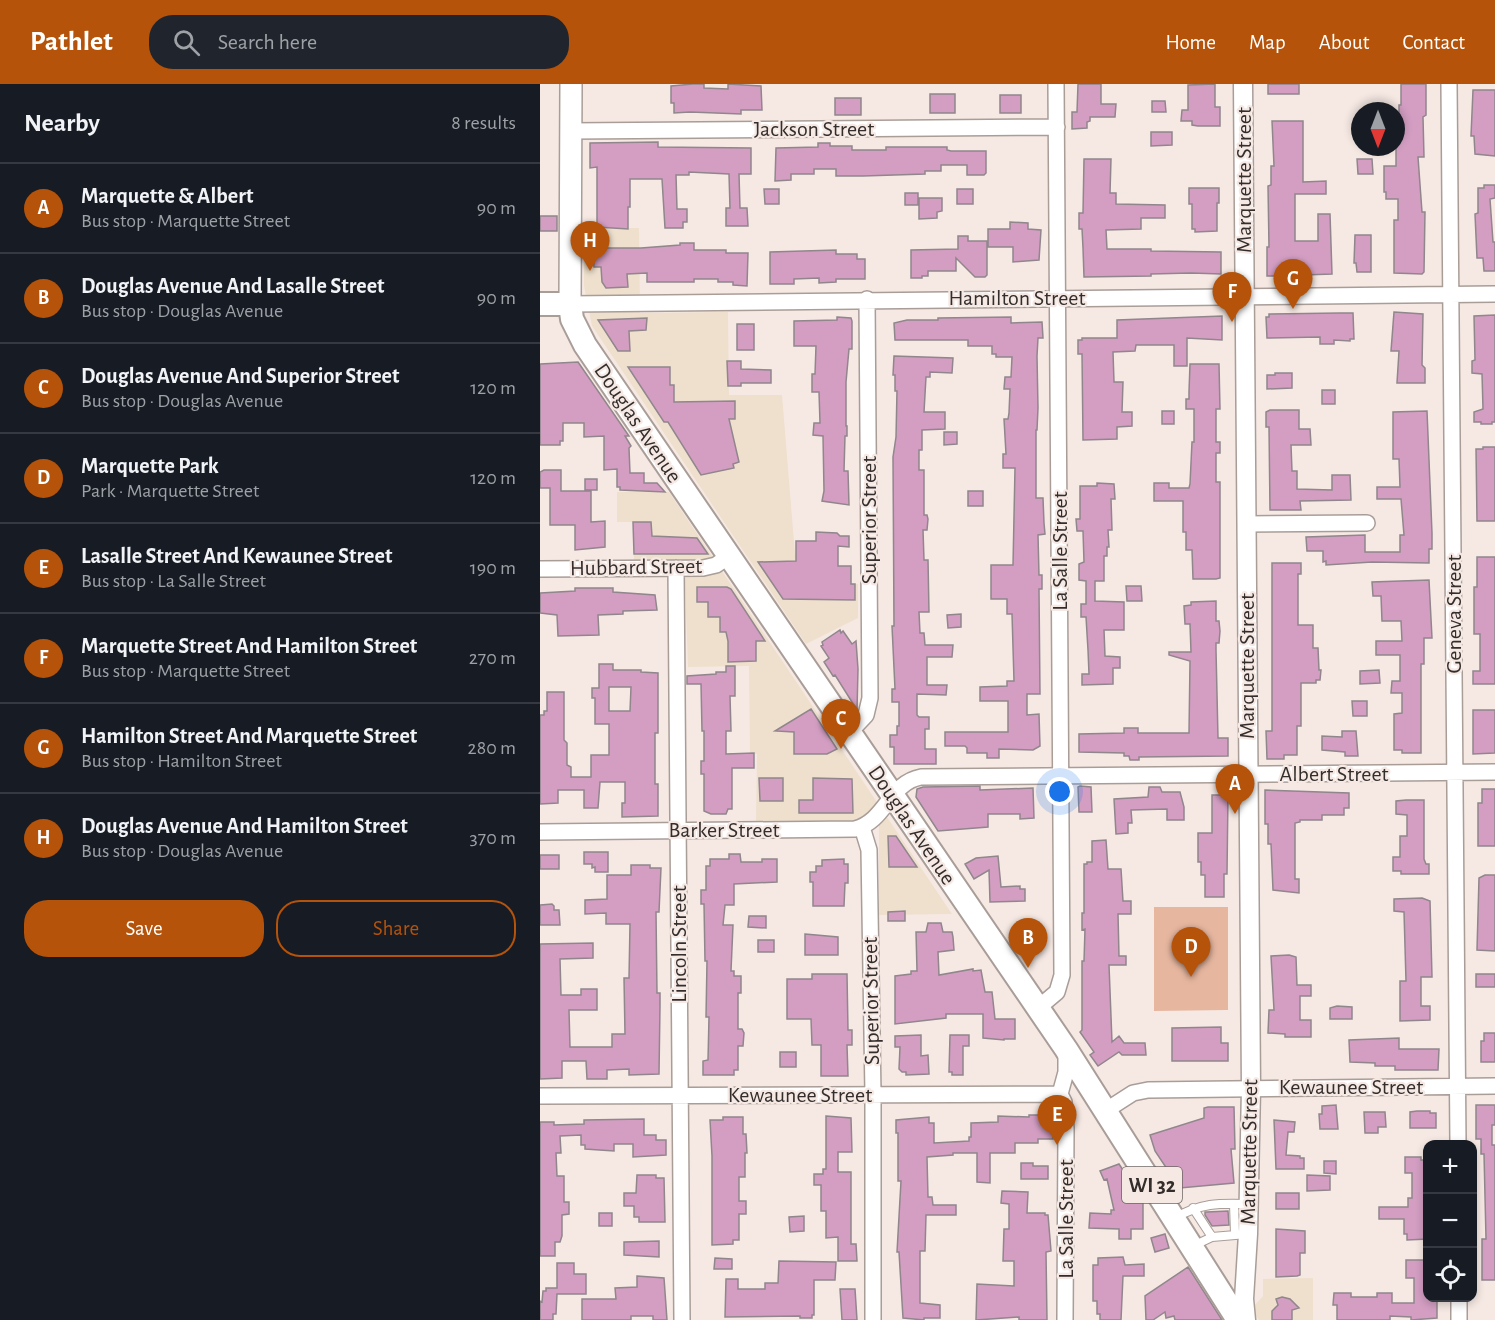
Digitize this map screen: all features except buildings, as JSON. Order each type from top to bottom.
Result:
[{"type":"main road","name":"Douglas Avenue","points":[[571,84],[570,304],[572,319],[585,345],[1066,1048],[1105,1111],[1183,1213],[1202,1242],[1238,1320]]},
{"type":"main road","name":"Hamilton Street","points":[[540,304],[570,304]]},
{"type":"street","name":"La Salle Street","points":[[1038,1008],[1057,992],[1062,975],[1056,84]]},
{"type":"street","name":"Marquette Street","points":[[1243,84],[1251,1088],[1242,1204],[1246,1320]]},
{"type":"street","name":"Geneva Street","points":[[1449,84],[1458,1140]]},
{"type":"street","name":"Jackson Street","points":[[571,131],[1057,128]]},
{"type":"street","name":"Hamilton Street","points":[[570,304],[1495,294]]},
{"type":"street","name":"Superior Street","points":[[849,733],[865,717],[870,702],[867,299]]},
{"type":"street","points":[[1246,524],[1367,523]]},
{"type":"street","name":"Hubbard Street","points":[[540,569],[710,567],[729,556]]},
{"type":"street","name":"Lincoln Street","points":[[676,568],[682,1320]]},
{"type":"street","name":"Albert Street","points":[[892,796],[901,786],[919,777],[1495,772]]},
{"type":"street","points":[[862,827],[878,816],[892,796]]},
{"type":"street","name":"Superior Street","points":[[862,827],[869,850],[873,1094],[873,1320]]},
{"type":"street","name":"Barker Street","points":[[540,832],[848,830],[862,827]]},
{"type":"street","name":"La Salle Street","points":[[1065,1320],[1066,1128],[1064,1102],[1060,1094],[1066,1072],[1066,1048]]},
{"type":"street","name":"Kewaunee Street","points":[[1105,1111],[1141,1090],[1495,1086]]},
{"type":"street","name":"Kewaunee Street","points":[[540,1096],[1060,1094]]},
{"type":"street","points":[[1459,1302],[1459,1320]]},
{"type":"lane","points":[[1183,1213],[1206,1204],[1242,1204]]},
{"type":"lane","points":[[1202,1242],[1242,1234]]},
{"type":"shaded area","points":[[584,228],[639,228],[640,313],[728,312],[729,395],[782,395],[795,554],[818,554],[819,584],[858,584],[858,618],[806,644],[592,326],[584,286]]},
{"type":"shaded area","points":[[617,492],[669,492],[952,914],[879,915],[879,822],[756,821],[757,754],[750,753],[749,666],[688,667],[684,559],[634,560],[634,522],[617,522]]},
{"type":"shaded area","points":[[1154,907],[1228,907],[1228,1010],[1154,1011]]},
{"type":"shaded area","points":[[1313,1278],[1313,1320],[1259,1320],[1252,1310],[1263,1296],[1263,1279]]},
{"type":"place","name":"Douglas Avenue And Hamilton Street","points":[[590,271]]},
{"type":"place","name":"Hamilton Street And Marquette Street","points":[[1293,309]]},
{"type":"place","name":"Marquette Street And Hamilton Street","points":[[1232,322]]},
{"type":"place","name":"Douglas Avenue And Superior Street","points":[[841,749]]},
{"type":"place","name":"Marquette & Albert","points":[[1235,814]]},
{"type":"place","name":"Douglas Avenue And Lasalle Street","points":[[1028,968]]},
{"type":"place","name":"Marquette Park","points":[[1191,977]]},
{"type":"place","name":"Lasalle Street And Kewaunee Street","points":[[1057,1145]]}]
